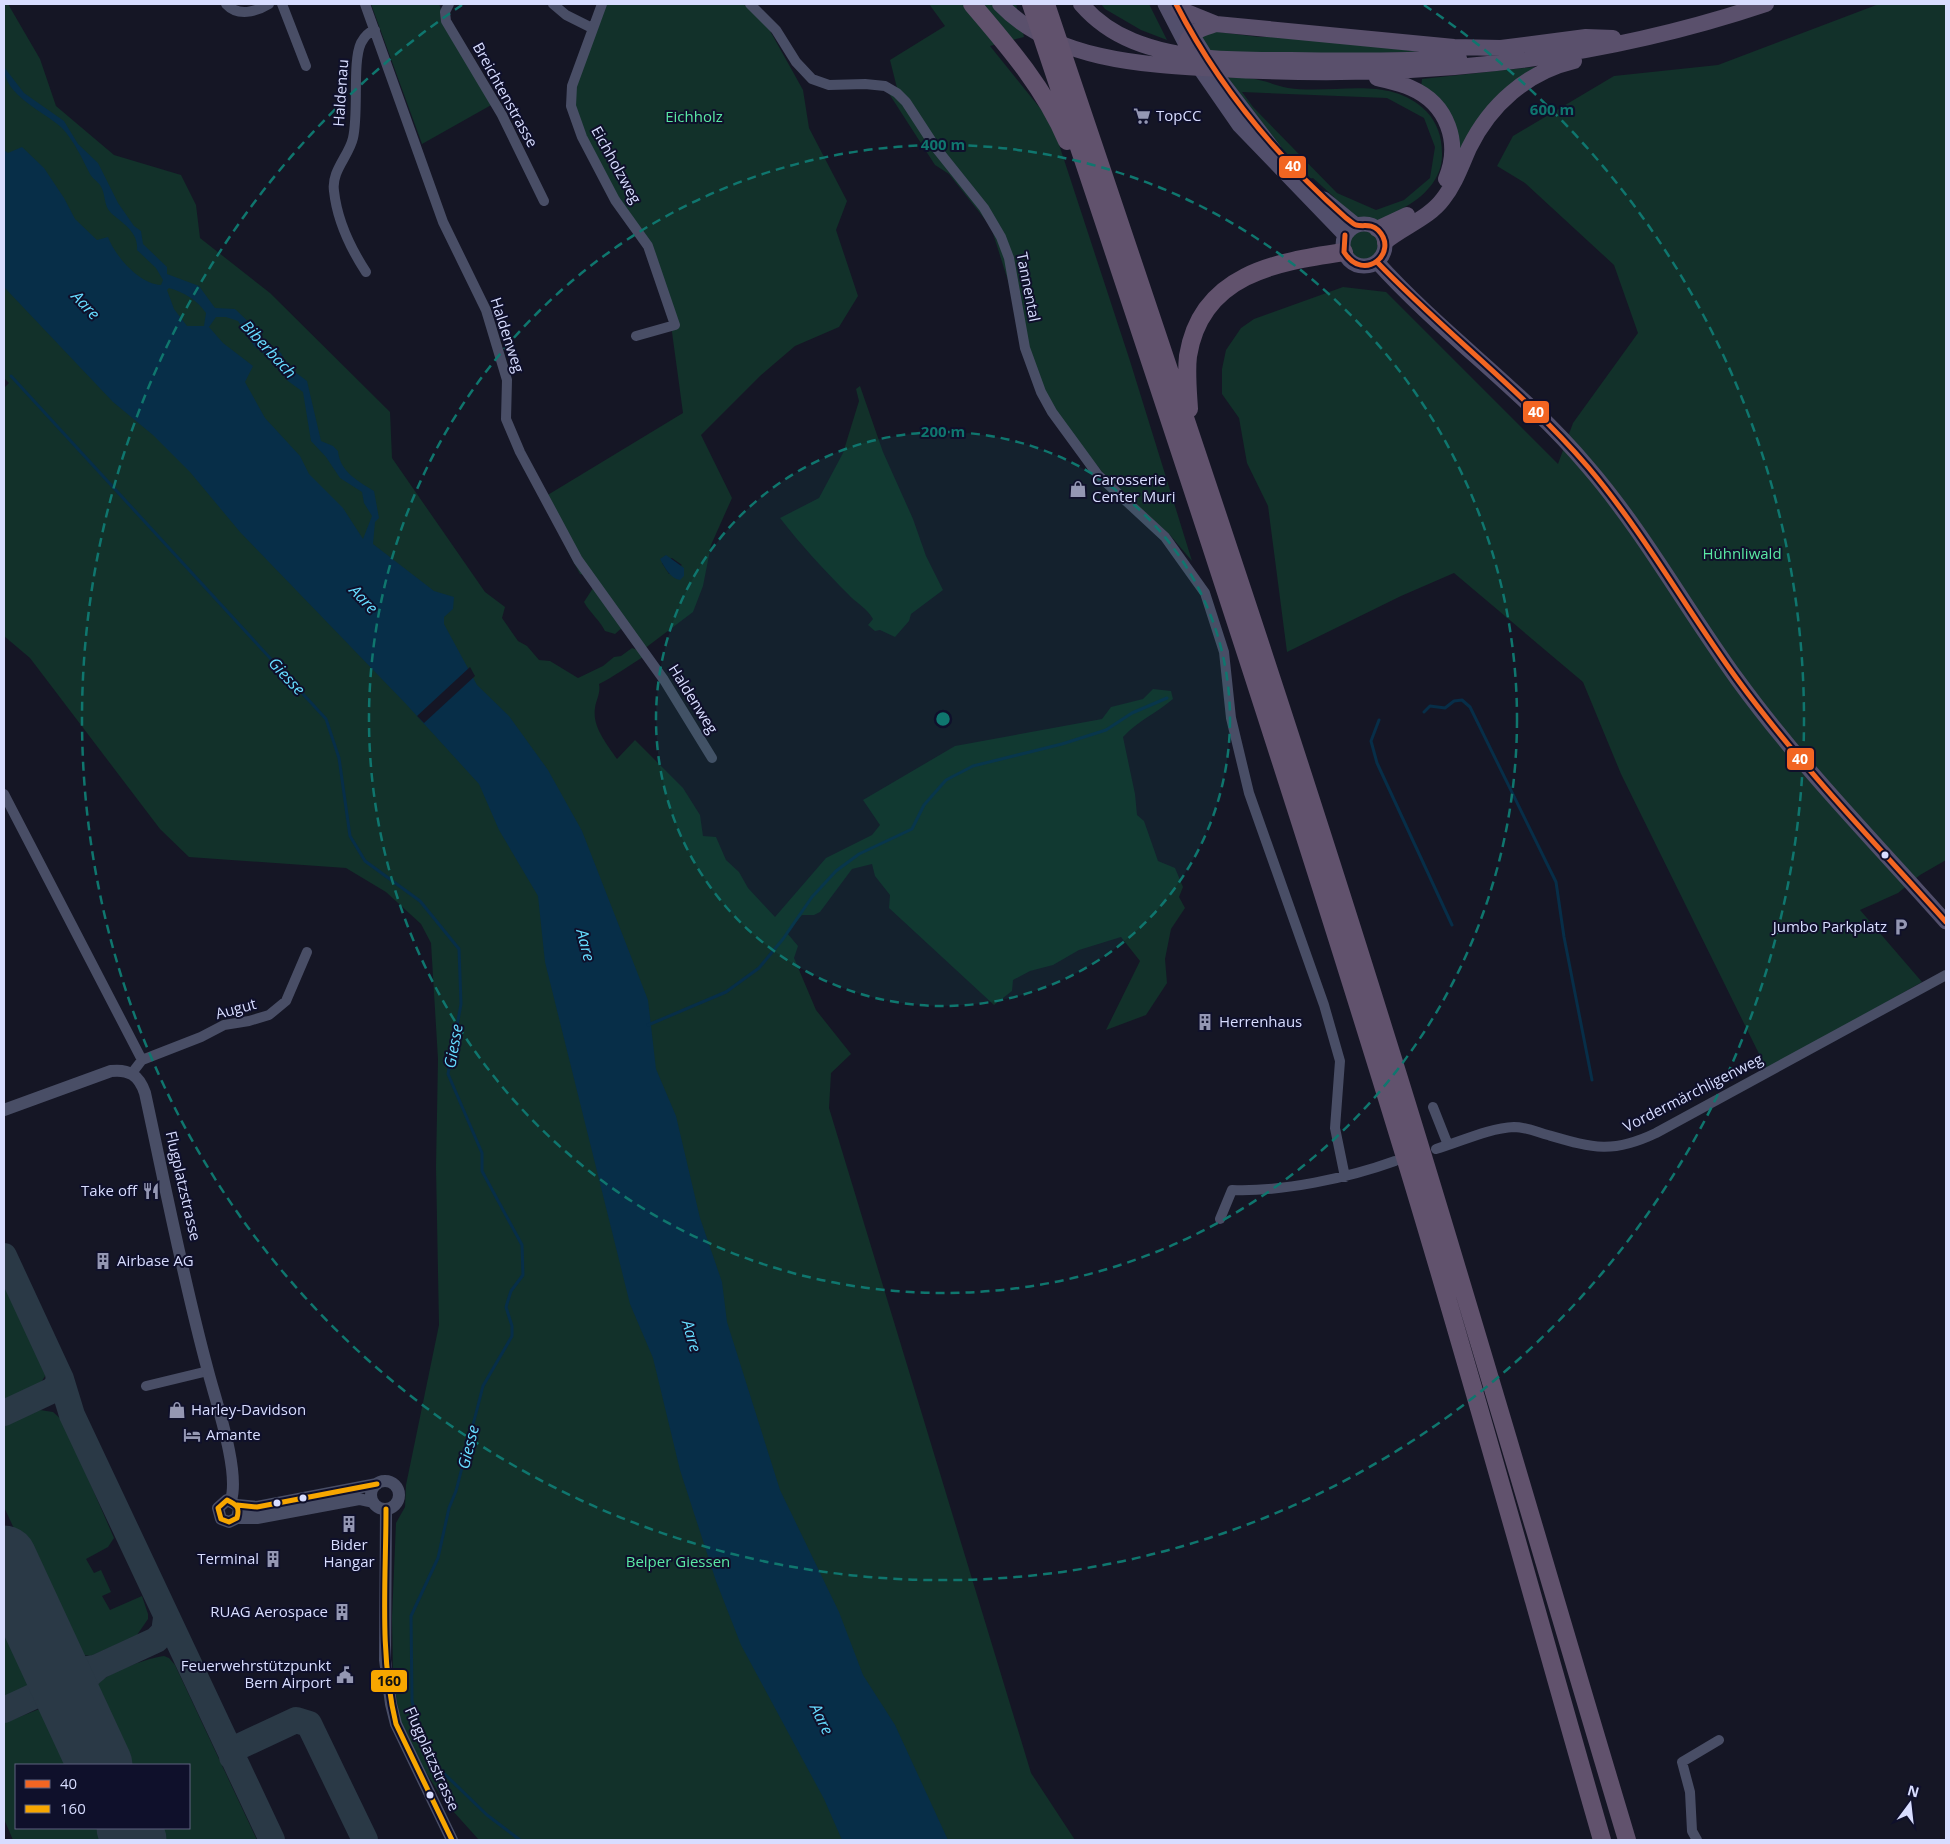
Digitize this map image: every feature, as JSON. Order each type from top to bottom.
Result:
[{"type":"highway","points":[[972,4],[1027,72],[1053,112],[1083,183],[1102,216]]},
{"type":"highway","points":[[1031,4],[1266,716],[1401,1144],[1499,1473],[1602,1840]]},
{"type":"highway","points":[[1046,4],[1190,430],[1317,817],[1426,1163],[1627,1840]]},
{"type":"highway","points":[[1081,4],[1101,23],[1118,33],[1161,50],[1242,65],[1363,74],[1464,68],[1527,60],[1661,34],[1766,4]]},
{"type":"highway","points":[[1004,8],[1050,39],[1090,52],[1169,65],[1242,65],[1454,58],[1527,52],[1613,38],[1674,24],[1741,4]]},
{"type":"highway","points":[[1173,5],[1216,24],[1477,48],[1530,46],[1586,38],[1613,38]]},
{"type":"highway","points":[[1189,40],[1216,24]]},
{"type":"highway","points":[[1381,235],[1431,211],[1442,201],[1452,188],[1469,149],[1486,119],[1520,86],[1544,72],[1568,62],[1653,42],[1661,34]]},
{"type":"highway","points":[[1363,74],[1410,87],[1422,94],[1442,113],[1452,140],[1453,153],[1450,169],[1444,184],[1435,196],[1381,235]]},
{"type":"highway","points":[[1190,430],[1188,356],[1197,326],[1217,298],[1228,287],[1255,271],[1286,262],[1348,238]]},
{"type":"main road","points":[[1173,5],[1189,40],[1269,145],[1319,194],[1348,238],[1352,262],[1358,266],[1371,265],[1377,262],[1384,253],[1381,235],[1367,224],[1348,238]]},
{"type":"main road","points":[[1377,262],[1426,313],[1530,404],[1588,467],[1630,522],[1713,646],[1767,719],[1904,878],[1946,922]]},
{"type":"street","points":[[226,4],[240,12],[252,11],[269,4]]},
{"type":"street","points":[[282,4],[306,66]]},
{"type":"street","name":"Haldenweg","points":[[365,4],[443,222],[486,310],[507,380],[506,419],[520,452],[578,560],[664,680],[712,758]]},
{"type":"street","name":"Breichtenstrasse","points":[[449,4],[445,12],[446,21],[502,115],[544,201]]},
{"type":"street","points":[[552,4],[566,15],[592,28]]},
{"type":"street","name":"Eichholzweg","points":[[602,4],[572,86],[570,101],[572,112],[586,144],[614,200],[648,246],[675,325],[636,336]]},
{"type":"street","name":"Tannental","points":[[750,4],[776,30],[796,62],[812,80],[829,85],[875,84],[885,86],[897,92],[906,102],[936,148],[984,208],[1001,237],[1009,258],[1025,348],[1045,398],[1064,429],[1098,475],[1165,537],[1205,593],[1216,622],[1224,652],[1231,718],[1244,773],[1340,1061],[1336,1136],[1345,1177]]},
{"type":"street","name":"Haldenau","points":[[366,272],[357,258],[344,228],[333,182],[354,137],[359,49],[366,36],[375,30]]},
{"type":"street","points":[[4,794],[142,1060],[132,1073],[124,1070],[103,1073],[4,1110]]},
{"type":"street","name":"Augut","points":[[142,1060],[201,1037],[224,1025],[249,1021],[269,1015],[286,1001],[307,952]]},
{"type":"street","name":"Vordermärchligenweg","points":[[1436,1149],[1494,1131],[1516,1127],[1592,1147],[1608,1148],[1632,1143],[1656,1133],[1946,975]]},
{"type":"street","name":"Flugplatzstrasse","points":[[132,1073],[140,1080],[145,1093],[228,1453],[234,1487],[234,1502]]},
{"type":"street","points":[[1433,1106],[1448,1145]]},
{"type":"street","points":[[1220,1220],[1232,1190],[1253,1190],[1345,1177],[1395,1162]]},
{"type":"street","points":[[146,1386],[208,1371]]},
{"type":"street","points":[[389,1482],[398,1489],[398,1502],[392,1508],[379,1508],[373,1502],[359,1498],[257,1518],[237,1518],[229,1522],[224,1521],[219,1515],[220,1504],[234,1502],[257,1507],[377,1484],[389,1482]]},
{"type":"street","points":[[373,1502],[372,1492],[377,1484]]},
{"type":"street","points":[[234,1502],[239,1514],[237,1518]]},
{"type":"street","name":"Flugplatzstrasse","points":[[386,1509],[384,1643],[391,1704],[396,1724],[452,1840]]},
{"type":"street","points":[[1697,1840],[1692,1831],[1690,1792],[1682,1762],[1719,1740]]},
{"type":"green space","name":"Belper Giessen","points":[[4,4],[8,4],[40,59],[56,106],[114,155],[181,175],[196,205],[200,238],[270,293],[390,412],[392,458],[485,592],[505,607],[502,618],[518,641],[527,646],[539,660],[550,661],[578,678],[603,666],[614,657],[621,656],[632,648],[638,650],[643,657],[599,684],[595,715],[601,735],[617,759],[635,740],[683,788],[700,815],[703,836],[716,837],[726,860],[739,872],[748,888],[775,917],[826,858],[872,835],[880,825],[863,800],[955,746],[1102,719],[1111,707],[1143,699],[1153,689],[1171,691],[1173,699],[1123,737],[1135,794],[1137,815],[1144,821],[1158,861],[1175,868],[1183,887],[1179,897],[1185,908],[1171,929],[1165,959],[1167,983],[1146,1015],[1106,1030],[1140,961],[1121,937],[1079,950],[1053,965],[1030,971],[1013,980],[1012,991],[994,1005],[889,908],[890,895],[875,876],[872,864],[852,869],[820,912],[814,915],[802,915],[787,933],[798,946],[794,958],[816,1010],[851,1054],[831,1073],[829,1108],[1031,1773],[1075,1840],[479,1840],[444,1801],[415,1755],[399,1718],[393,1674],[392,1618],[396,1523],[405,1507],[406,1485],[439,1325],[436,1167],[438,1059],[431,943],[421,924],[386,892],[346,868],[189,857],[160,829],[30,658],[4,636],[4,388],[9,383],[4,378]]},
{"type":"green space","points":[[371,4],[439,4],[445,21],[493,104],[422,144]]},
{"type":"green space","name":"Eichholz","points":[[604,4],[743,4],[764,20],[803,90],[809,128],[847,201],[836,230],[858,296],[839,327],[795,346],[760,376],[701,435],[732,498],[711,545],[703,586],[693,612],[644,649],[624,626],[615,634],[605,631],[586,606],[584,602],[593,588],[589,576],[580,574],[567,550],[546,496],[683,413],[669,310],[649,247],[623,212],[572,106],[574,87]],"holes":[[[672,558],[682,565],[669,574],[662,563]]]},
{"type":"green space","points":[[929,4],[1016,4],[1024,37],[990,46],[1052,123],[1130,361],[1192,561],[1169,534],[1109,480],[1064,425],[1041,385],[991,227],[949,174],[935,165],[888,92],[897,88],[890,60],[945,26]]},
{"type":"green space","points":[[1101,4],[1149,4],[1167,40],[1141,30],[1105,9]]},
{"type":"green space","name":"Hühnliwald","points":[[1879,4],[1946,4],[1946,860],[1920,875],[1898,893],[1860,910],[1922,982],[1767,1070],[1621,774],[1583,682],[1454,573],[1401,596],[1287,652],[1268,506],[1247,463],[1239,418],[1222,394],[1222,369],[1226,350],[1241,328],[1254,319],[1343,287],[1386,292],[1558,464],[1573,423],[1638,333],[1614,265],[1525,183],[1497,166],[1513,136],[1614,76],[1718,65]]},
{"type":"green space","points":[[1211,31],[1259,37],[1302,36],[1420,52],[1296,55],[1208,51],[1197,36]]},
{"type":"green space","points":[[1534,67],[1536,71],[1462,156],[1421,88],[1422,79]]},
{"type":"green space","points":[[1225,77],[1255,79],[1288,88],[1378,89],[1395,93],[1411,100],[1426,111],[1433,120],[1440,136],[1442,147],[1441,162],[1436,178],[1425,192],[1403,208],[1400,216],[1373,222],[1360,219],[1336,205],[1334,197],[1313,178],[1308,179],[1296,167],[1254,117]],"holes":[[[1242,92],[1387,98],[1424,118],[1435,147],[1430,178],[1404,200],[1376,210],[1337,193],[1253,107]]]},
{"type":"green space","points":[[1364,230],[1375,234],[1379,245],[1375,256],[1364,260],[1353,256],[1349,245],[1353,234]]},
{"type":"green space","points":[[860,386],[883,452],[913,519],[926,556],[943,590],[911,614],[909,621],[895,637],[880,630],[875,631],[868,625],[873,619],[871,615],[821,567],[780,518],[819,498],[843,453],[859,401],[856,389]]},
{"type":"green space","points":[[4,1267],[49,1370],[40,1384],[4,1401]]},
{"type":"green space","points":[[40,1410],[53,1412],[63,1421],[114,1538],[108,1547],[86,1559],[94,1573],[101,1570],[111,1592],[102,1596],[110,1610],[142,1596],[148,1614],[148,1619],[137,1635],[91,1656],[75,1654],[67,1643],[4,1507],[4,1425]]},
{"type":"green space","points":[[4,1613],[36,1683],[4,1698]]},
{"type":"green space","points":[[164,1656],[169,1658],[175,1665],[257,1840],[159,1840],[154,1829],[190,1829],[190,1764],[124,1764],[93,1696],[99,1684],[106,1678],[121,1669]]},
{"type":"green space","points":[[47,1706],[75,1764],[15,1764],[15,1829],[104,1829],[110,1840],[13,1840],[4,1819],[4,1723]]},
{"type":"water","points":[[4,67],[24,93],[64,121],[78,144],[98,163],[118,203],[134,226],[141,231],[143,244],[167,267],[167,274],[199,286],[215,308],[235,309],[256,329],[258,336],[269,347],[281,353],[287,366],[307,381],[321,441],[333,446],[338,451],[339,458],[346,470],[374,491],[379,518],[375,522],[373,544],[434,591],[454,597],[453,609],[444,617],[444,624],[477,685],[509,716],[548,770],[582,831],[648,1000],[656,1069],[676,1116],[700,1218],[722,1282],[727,1322],[780,1490],[839,1612],[863,1675],[895,1725],[948,1840],[842,1840],[824,1799],[741,1645],[716,1581],[680,1470],[653,1358],[630,1304],[545,962],[538,896],[499,830],[479,784],[406,704],[240,532],[190,472],[153,435],[113,402],[4,287],[4,150],[8,153],[22,147],[44,168],[64,198],[75,219],[97,240],[108,237],[122,260],[144,280],[161,285],[163,280],[156,268],[137,250],[133,233],[108,210],[102,188],[91,175],[78,150],[66,133],[18,95],[6,77]],"holes":[[[169,288],[190,298],[203,309],[206,313],[204,326],[187,326],[174,309],[167,290]],[[216,317],[226,317],[238,321],[254,346],[272,360],[288,381],[303,392],[311,441],[326,457],[340,478],[362,492],[364,503],[372,516],[363,539],[343,508],[309,474],[300,456],[265,418],[245,382],[253,366],[223,343],[209,327]]]},
{"type":"water","points":[[666,555],[684,568],[684,576],[680,580],[671,575],[660,559]]},
{"type":"pier","points":[[470,667],[475,676],[424,723],[417,716]]},
{"type":"waterway","name":"Giesse","points":[[11,376],[326,719],[339,758],[350,836],[365,861],[420,901],[459,949],[461,1004],[448,1074],[482,1153],[482,1171],[522,1245],[523,1275],[511,1291],[506,1307],[512,1326],[512,1336],[483,1386],[456,1491],[449,1508],[438,1558],[411,1616],[412,1701],[427,1757],[487,1815],[520,1840]]},
{"type":"waterway","points":[[648,1025],[726,992],[759,968],[783,939],[812,897],[836,871],[859,854],[912,829],[924,805],[946,780],[973,766],[1062,744],[1106,730],[1132,713],[1167,698]]},
{"type":"waterway","points":[[1424,712],[1430,706],[1445,708],[1454,701],[1462,700],[1470,707],[1556,882],[1564,937],[1592,1080]]},
{"type":"waterway","points":[[1379,720],[1371,741],[1377,763],[1452,925]]},
{"type":"taxiway","points":[[4,1256],[61,1379],[72,1415],[272,1840]]},
{"type":"taxiway","points":[[4,1413],[53,1390],[59,1382],[58,1373]]},
{"type":"taxiway","points":[[4,1710],[156,1640],[164,1632],[166,1618]]},
{"type":"taxiway","points":[[45,1647],[60,1662],[72,1668],[94,1668]]},
{"type":"taxiway","points":[[80,1724],[77,1708],[78,1693],[85,1680],[97,1668]]},
{"type":"taxiway","points":[[232,1757],[236,1748],[296,1720],[309,1724],[365,1840]]},
{"type":"runway","points":[[4,1558],[100,1764]]},
{"type":"runway","points":[[129,1829],[134,1840]]},
{"type":"transit line","name":"40","points":[[1176,4],[1211,64],[1251,119],[1296,170],[1346,218],[1356,225],[1370,226],[1378,230],[1384,239],[1385,247],[1382,255],[1377,261],[1369,265],[1361,265],[1352,261],[1344,252],[1345,235]]},
{"type":"transit line","name":"40","points":[[1377,262],[1538,413],[1588,467],[1628,518],[1718,652],[1761,711],[1838,803],[1946,922]]},
{"type":"transit line","name":"160","points":[[237,1505],[257,1507],[377,1484]]},
{"type":"transit line","name":"160","points":[[227,1500],[238,1509],[237,1518],[229,1522],[221,1519],[218,1508],[227,1500]]},
{"type":"transit line","name":"160","points":[[386,1509],[385,1644],[387,1671],[396,1724],[452,1840]]},
{"type":"place","name":"TopCC","points":[[1142,116]]},
{"type":"place","name":"Carosserie Center Muri","points":[[1078,489]]},
{"type":"place","name":"Jumbo Parkplatz","points":[[1901,927]]},
{"type":"place","name":"Herrenhaus","points":[[1205,1022]]},
{"type":"place","name":"Take off","points":[[151,1191]]},
{"type":"place","name":"Airbase AG","points":[[103,1261]]},
{"type":"place","name":"Harley-Davidson","points":[[177,1410]]},
{"type":"place","name":"Amante","points":[[192,1435]]},
{"type":"place","name":"Bider Hangar","points":[[349,1524]]},
{"type":"place","name":"Terminal","points":[[273,1559]]},
{"type":"place","name":"RUAG Aerospace","points":[[342,1612]]},
{"type":"place","name":"Feuerwehrstützpunkt Bern Airport","points":[[345,1675]]},
{"type":"water label","name":"Aare","points":[[86,305]]},
{"type":"water label","name":"Biberbach","points":[[269,349]]},
{"type":"water label","name":"Aare","points":[[364,599]]},
{"type":"water label","name":"Aare","points":[[586,945]]},
{"type":"water label","name":"Aare","points":[[692,1336]]},
{"type":"water label","name":"Aare","points":[[822,1719]]}]
